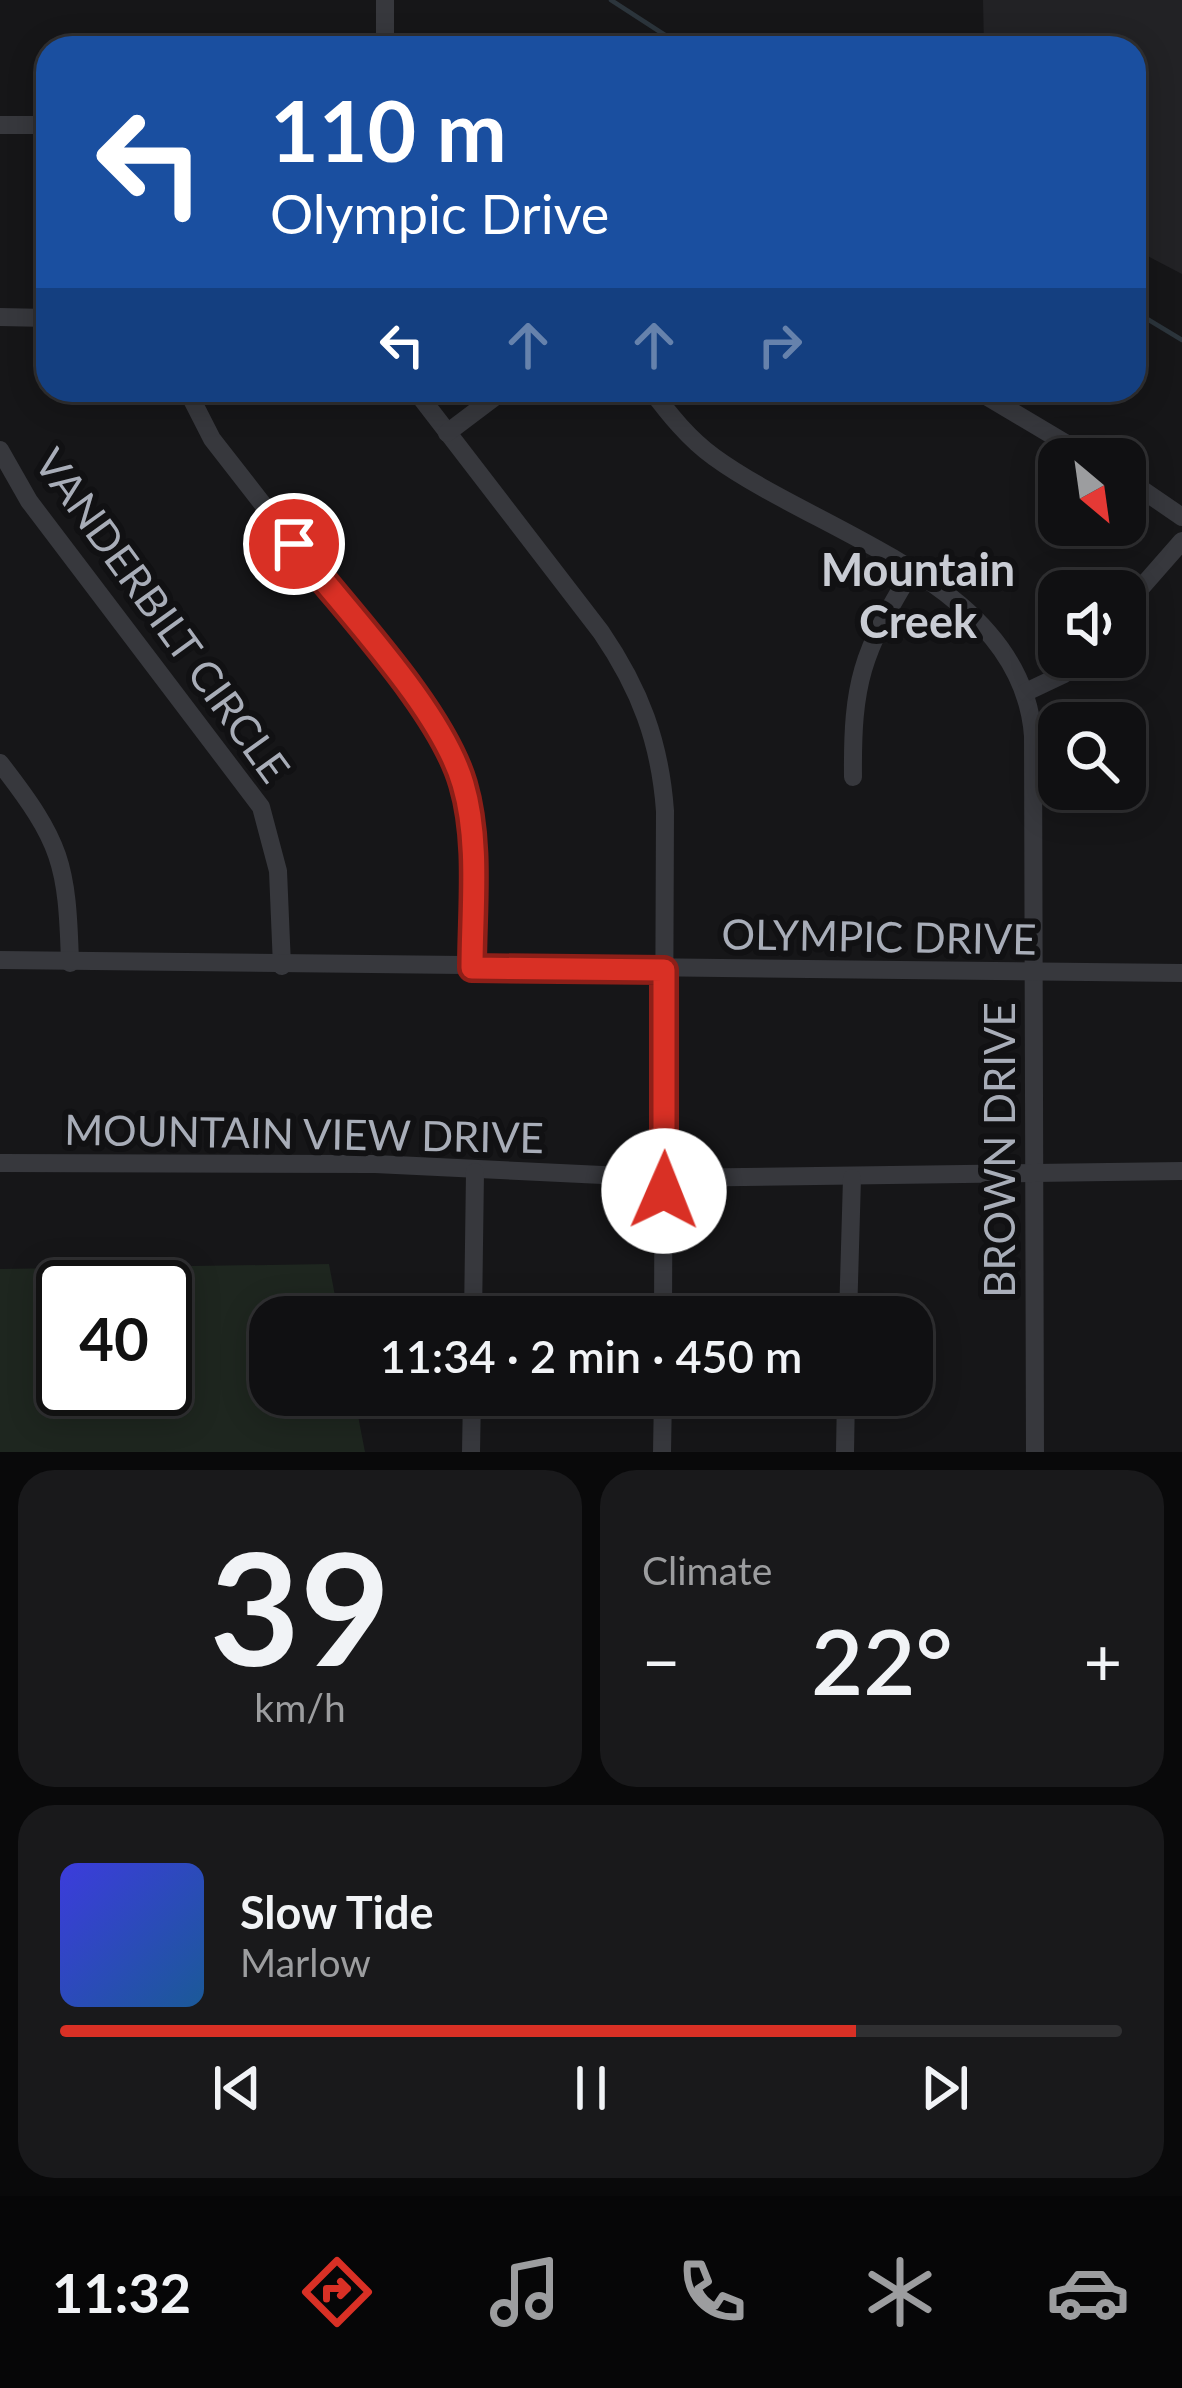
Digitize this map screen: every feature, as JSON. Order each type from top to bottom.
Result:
[{"type":"street","points":[[385,36],[386,0]]},
{"type":"street","points":[[0,124],[36,125]]},
{"type":"street","points":[[0,317],[36,318]]},
{"type":"street","points":[[194,402],[212,439],[430,719],[453,758],[469,808],[472,968]]},
{"type":"street","points":[[424,402],[602,632],[646,710],[658,747],[665,811],[663,1296]]},
{"type":"street","points":[[447,433],[488,402]]},
{"type":"street","name":"BROWN DRIVE","points":[[662,402],[714,457],[911,572],[983,622],[1026,692],[1033,736],[1035,1452]]},
{"type":"street","points":[[996,402],[1057,438]]},
{"type":"street","name":"VANDERBILT CIRCLE","points":[[0,450],[28,501],[261,808],[275,853],[283,966]]},
{"type":"street","points":[[1146,492],[1182,517]]},
{"type":"street","points":[[1146,582],[1182,542]]},
{"type":"street","points":[[853,777],[860,670],[868,645],[911,572]]},
{"type":"street","points":[[1026,692],[1056,678]]},
{"type":"street","points":[[0,763],[32,804],[59,853],[67,879],[70,963]]},
{"type":"street","name":"OLYMPIC DRIVE","points":[[0,960],[1182,973]]},
{"type":"street","name":"MOUNTAIN VIEW DRIVE","points":[[0,1163],[375,1164],[664,1178],[1182,1171]]},
{"type":"street","points":[[473,1296],[475,1172]]},
{"type":"street","points":[[849,1296],[852,1178]]},
{"type":"street","points":[[471,1452],[472,1416]]},
{"type":"street","points":[[662,1452],[663,1416]]},
{"type":"street","points":[[845,1452],[846,1416]]},
{"type":"shaded area","points":[[983,0],[1182,0],[1182,274],[1146,255],[1146,36],[984,36]]},
{"type":"shaded area","points":[[329,1264],[335,1296],[249,1296],[249,1416],[358,1416],[365,1452],[0,1452],[0,1269],[36,1268],[36,1416],[192,1416],[192,1266]]},
{"type":"waterway","name":"Mountain Creek","points":[[611,0],[666,36]]},
{"type":"waterway","name":"Mountain Creek","points":[[1146,318],[1182,340]]},
{"type":"district","name":"Mountain Creek","points":[[918,595]]},
{"type":"route","points":[[294,544],[430,719],[453,758],[469,808],[472,968],[664,970],[664,1191]]}]
